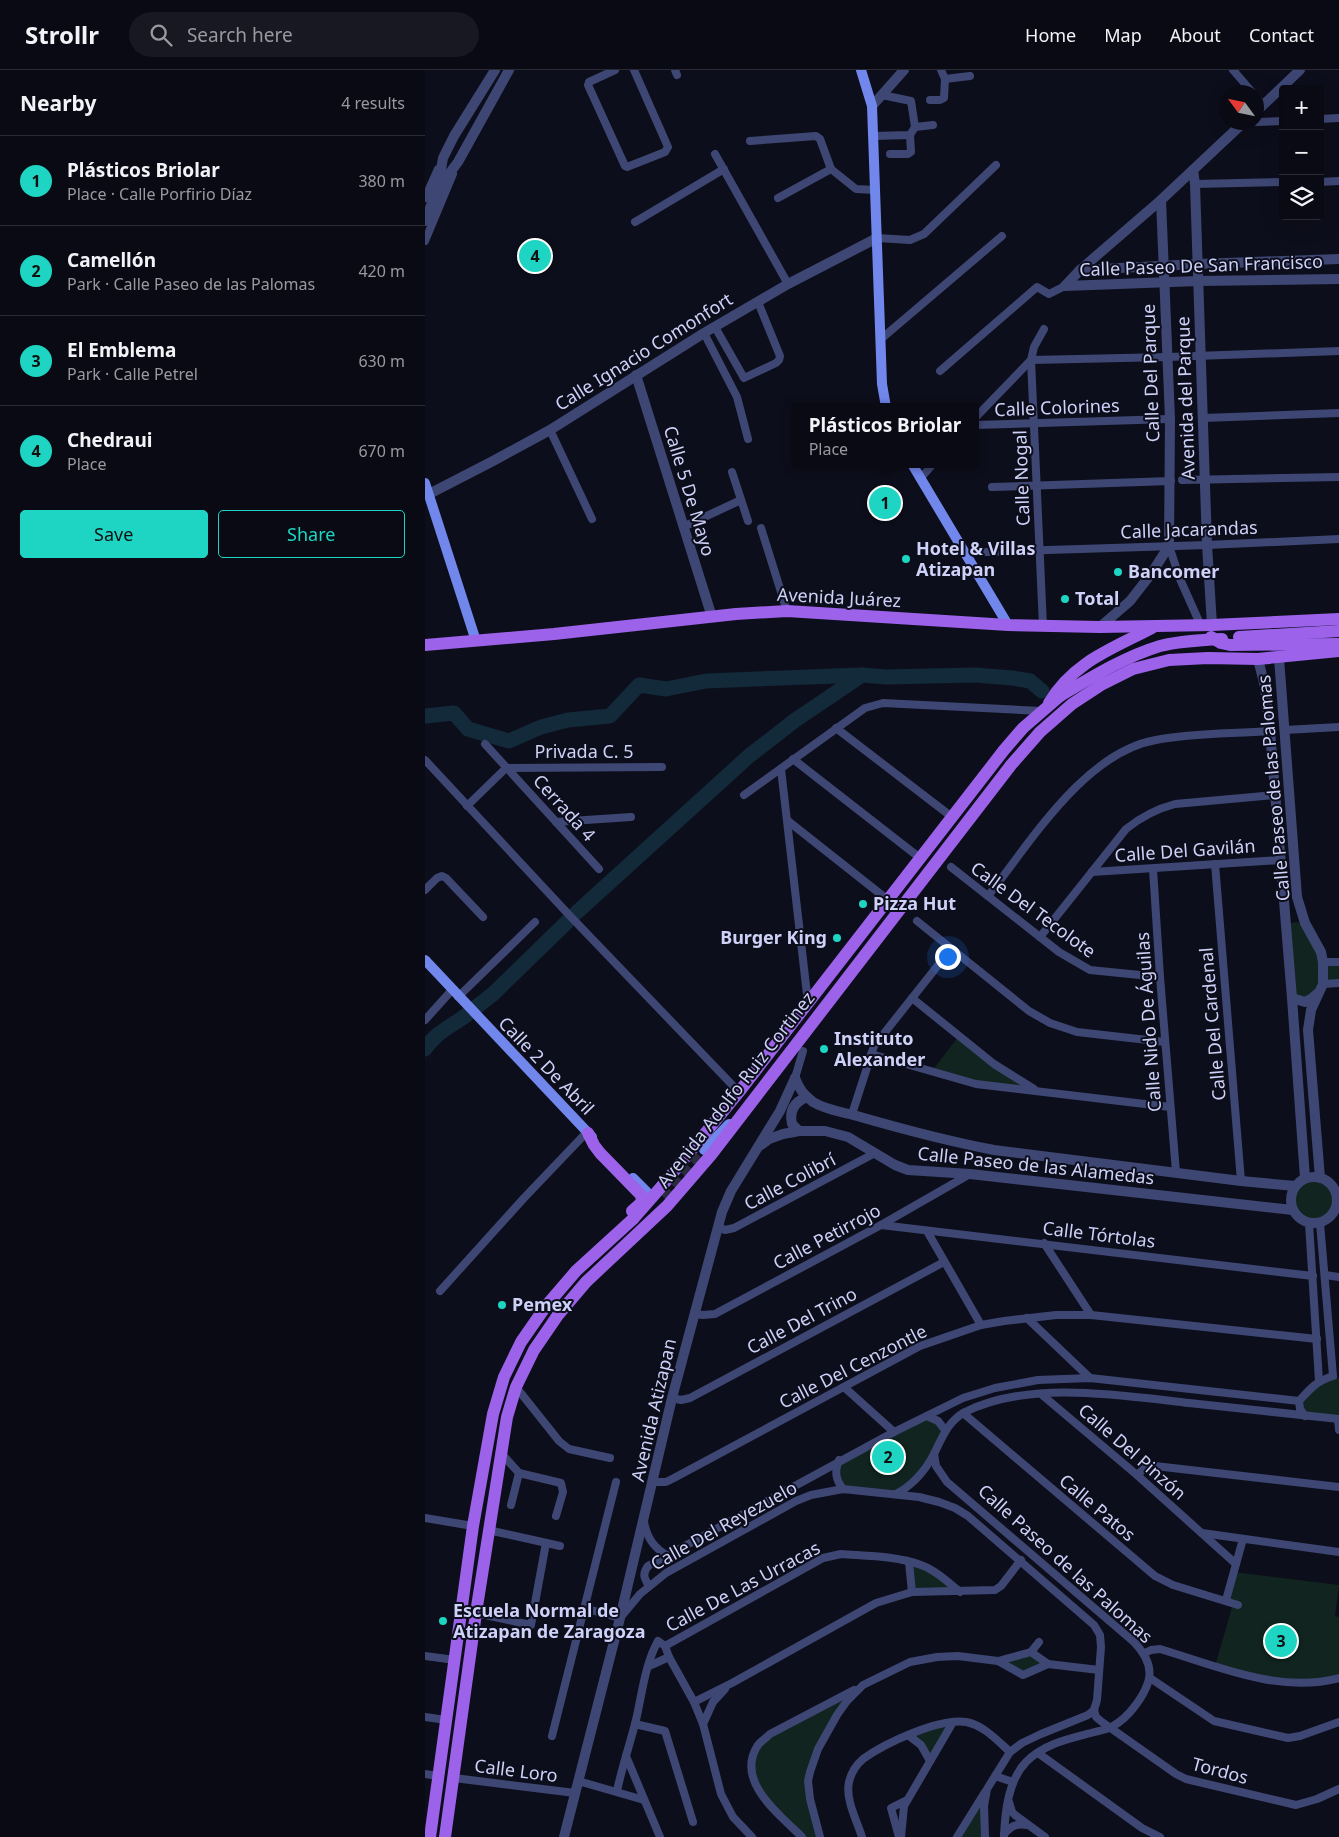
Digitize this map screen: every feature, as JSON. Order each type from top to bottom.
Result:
[{"type":"main road","points":[[861,70],[872,106],[882,384],[885,403]]},
{"type":"main road","points":[[914,468],[1008,625]]},
{"type":"main road","points":[[425,482],[476,641]]},
{"type":"main road","name":"Avenida Juárez","points":[[425,645],[554,634],[712,617],[787,612],[1008,625],[1100,627],[1206,625],[1339,619]]},
{"type":"main road","points":[[1206,625],[1211,637],[1221,643],[1230,645],[1339,644]]},
{"type":"main road","points":[[1044,709],[1071,674],[1098,655],[1157,626]]},
{"type":"main road","points":[[461,642],[471,627]]},
{"type":"main road","name":"Avenida Adolfo Ruiz Cortinez","points":[[576,1271],[633,1219],[662,1186],[739,1092],[1004,750],[1023,728],[1044,709],[1060,696],[1099,672],[1160,646],[1192,640],[1339,631]]},
{"type":"main road","points":[[1123,643],[1133,646],[1137,655],[1136,665],[1133,669]]},
{"type":"main road","name":"Avenida Adolfo Ruiz Cortinez","points":[[445,1837],[488,1530],[507,1417],[516,1387],[534,1350],[558,1315],[586,1282],[667,1206],[711,1155],[1011,765],[1040,732],[1072,704],[1101,685],[1133,669],[1179,659],[1279,658],[1339,651]]},
{"type":"main road","name":"Calle 2 De Abril","points":[[425,960],[588,1133],[647,1192]]},
{"type":"main road","points":[[704,1150],[761,1092]]},
{"type":"main road","points":[[428,1832],[431,1775],[446,1720],[473,1526],[493,1414],[504,1377],[521,1342],[546,1306],[611,1230],[642,1199],[640,1192],[600,1153],[588,1133]]},
{"type":"main road","points":[[473,1526],[488,1530]]},
{"type":"main road","points":[[455,1660],[469,1662]]},
{"type":"street","points":[[425,198],[454,136],[495,70]]},
{"type":"street","points":[[425,241],[458,162],[497,95],[509,70]]},
{"type":"street","points":[[615,70],[589,82],[588,85],[627,167],[665,152],[668,147],[634,70]]},
{"type":"street","points":[[872,106],[904,70]]},
{"type":"street","points":[[929,100],[944,98],[945,79],[941,70]]},
{"type":"street","points":[[1233,70],[1246,85]]},
{"type":"street","points":[[1264,100],[1300,70]]},
{"type":"street","points":[[945,79],[970,76]]},
{"type":"street","points":[[484,86],[490,84],[496,88],[497,95]]},
{"type":"street","points":[[882,95],[911,101],[915,127],[910,136],[911,152],[908,154],[891,154]]},
{"type":"street","points":[[1324,119],[1339,118]]},
{"type":"street","points":[[1264,122],[1279,121]]},
{"type":"street","points":[[915,127],[933,125]]},
{"type":"street","points":[[940,372],[1037,287],[1049,294],[1065,286],[1080,270],[1161,200],[1236,130]]},
{"type":"street","points":[[750,141],[816,136],[831,169],[856,189],[875,190]]},
{"type":"street","points":[[873,136],[910,136]]},
{"type":"street","points":[[715,154],[788,284]]},
{"type":"street","points":[[443,158],[444,174]]},
{"type":"street","points":[[425,221],[444,174],[458,162]]},
{"type":"street","points":[[877,238],[910,240],[924,234],[996,165]]},
{"type":"street","points":[[635,222],[724,169]]},
{"type":"street","points":[[778,198],[831,169]]},
{"type":"street","name":"Avenida del Parque","points":[[1193,170],[1207,545],[1206,625]]},
{"type":"street","points":[[1324,182],[1339,181]]},
{"type":"street","points":[[1195,184],[1279,182]]},
{"type":"street","name":"Calle Del Parque","points":[[1161,200],[1170,420],[1169,546],[1181,579],[1206,625]]},
{"type":"street","points":[[881,339],[1002,236]]},
{"type":"street","name":"Calle Ignacio Comonfort","points":[[429,494],[550,430],[704,333],[788,284],[877,238]]},
{"type":"street","name":"Calle Paseo De San Francisco","points":[[1080,270],[1339,259]]},
{"type":"street","name":"Calle Paseo De San Francisco","points":[[1065,286],[1198,281],[1339,279]]},
{"type":"street","points":[[715,327],[744,378],[776,363],[780,356],[758,302]]},
{"type":"street","points":[[979,414],[1031,360],[1033,347],[1044,329]]},
{"type":"street","points":[[704,333],[737,398],[748,439]]},
{"type":"street","points":[[1031,360],[1339,351]]},
{"type":"street","name":"Calle Nogal","points":[[1031,360],[1043,626]]},
{"type":"street","name":"Calle 5 De Mayo","points":[[636,375],[712,617]]},
{"type":"street","points":[[1203,418],[1339,413]]},
{"type":"street","name":"Calle Colorines","points":[[979,425],[1170,420]]},
{"type":"street","points":[[550,430],[591,519]]},
{"type":"street","points":[[920,479],[930,468]]},
{"type":"street","points":[[732,472],[748,521]]},
{"type":"street","points":[[1182,480],[1339,477]]},
{"type":"street","points":[[992,487],[1171,481]]},
{"type":"street","points":[[683,527],[741,500]]},
{"type":"street","points":[[761,528],[787,612]]},
{"type":"street","name":"Calle Jacarandas","points":[[985,552],[1339,539]]},
{"type":"street","points":[[1100,627],[1131,601],[1169,546]]},
{"type":"street","name":"Calle Paseo de las Palomas","points":[[1279,658],[1297,898],[1305,923],[1321,952],[1323,962],[1321,988],[1309,1020],[1308,1030],[1320,1178]]},
{"type":"street","name":"Calle Paseo de las Palomas","points":[[1258,659],[1265,687],[1270,731],[1305,1178]]},
{"type":"street","points":[[1265,687],[1272,680],[1281,685]]},
{"type":"street","points":[[744,795],[865,708],[883,703],[1044,709]]},
{"type":"street","points":[[837,728],[952,817]]},
{"type":"street","points":[[1285,730],[1339,728]]},
{"type":"street","points":[[988,896],[1059,804],[1083,780],[1105,762],[1134,746],[1155,740],[1270,731]]},
{"type":"street","name":"Cerrada 4","points":[[485,744],[599,869]]},
{"type":"street","points":[[425,760],[571,917],[739,1092]]},
{"type":"street","points":[[793,760],[920,858]]},
{"type":"street","name":"Privada C. 5","points":[[506,768],[662,767]]},
{"type":"street","points":[[467,806],[506,768]]},
{"type":"street","points":[[781,769],[808,1003]]},
{"type":"street","points":[[1040,937],[1126,829],[1140,818],[1159,808],[1183,803],[1275,795]]},
{"type":"street","points":[[556,822],[631,816]]},
{"type":"street","points":[[788,822],[888,900]]},
{"type":"street","name":"Calle Del Gavilán","points":[[1092,872],[1280,860]]},
{"type":"street","name":"Calle Del Cardenal","points":[[1215,864],[1241,1181]]},
{"type":"street","name":"Calle Del Tecolote","points":[[951,867],[1073,962],[1089,970],[1160,977]]},
{"type":"street","name":"Calle Nido De Águilas","points":[[1153,869],[1176,1172]]},
{"type":"street","points":[[425,890],[437,878],[442,876],[483,917]]},
{"type":"street","points":[[917,921],[1029,1011],[1050,1023],[1077,1032],[1165,1042]]},
{"type":"street","points":[[425,1020],[535,922]]},
{"type":"street","points":[[1286,930],[1291,923],[1305,923]]},
{"type":"street","points":[[852,1114],[871,1054],[880,1038],[951,949]]},
{"type":"street","points":[[1323,962],[1339,962]]},
{"type":"street","points":[[1292,998],[1305,1002],[1311,999],[1321,988],[1339,983]]},
{"type":"street","points":[[912,998],[988,1058],[1036,1090]]},
{"type":"street","name":"Avenida Atizapan","points":[[564,1837],[620,1618],[672,1398],[718,1227],[731,1190],[780,1111],[795,1078],[803,1051]]},
{"type":"street","points":[[871,1054],[975,1084],[1170,1106]]},
{"type":"street","points":[[795,1078],[799,1089],[807,1097],[795,1104],[791,1110],[792,1124],[799,1131]]},
{"type":"street","name":"Calle Paseo de las Alamedas","points":[[807,1097],[827,1108],[926,1136],[994,1150],[1295,1186]]},
{"type":"street","name":"Calle Paseo de las Alamedas","points":[[757,1147],[769,1139],[783,1134],[799,1131],[825,1131],[843,1136],[895,1165],[908,1170],[970,1174],[1293,1210]]},
{"type":"street","points":[[440,1291],[524,1198],[588,1133]]},
{"type":"street","name":"Calle Colibrí","points":[[718,1227],[725,1230],[735,1228],[875,1154]]},
{"type":"street","name":"Calle Petirrojo","points":[[694,1314],[715,1314],[881,1225],[970,1174]]},
{"type":"street","points":[[1305,1178],[1320,1178],[1336,1188],[1337,1211],[1320,1223],[1309,1223],[1297,1216],[1293,1210],[1290,1203],[1291,1195],[1295,1186],[1305,1178]]},
{"type":"street","points":[[1309,1223],[1319,1381]]},
{"type":"street","points":[[1305,1416],[1300,1409],[1299,1401],[1319,1381],[1336,1377],[1330,1339],[1320,1223]]},
{"type":"street","name":"Calle Tórtolas","points":[[881,1225],[1313,1276]]},
{"type":"street","points":[[927,1231],[981,1325]]},
{"type":"street","points":[[1044,1243],[1091,1315]]},
{"type":"street","name":"Calle Del Trino","points":[[672,1398],[685,1400],[690,1398],[944,1262]]},
{"type":"street","points":[[1325,1276],[1339,1277]]},
{"type":"street","name":"Calle Del Cenzontle","points":[[653,1482],[666,1482],[674,1478],[920,1346],[981,1325],[1056,1315],[1091,1315],[1317,1339]]},
{"type":"street","points":[[1027,1318],[1091,1378]]},
{"type":"street","points":[[1330,1339],[1339,1340]]},
{"type":"street","points":[[843,1489],[838,1483],[836,1476],[839,1460],[963,1398],[995,1388],[1038,1380],[1091,1378],[1299,1401]]},
{"type":"street","points":[[516,1387],[559,1442],[569,1449],[609,1458]]},
{"type":"street","points":[[844,1387],[894,1432]]},
{"type":"street","points":[[896,1494],[907,1488],[917,1478],[933,1454],[945,1430],[963,1413],[986,1404],[1013,1397],[1092,1392],[1338,1419],[1339,1430]]},
{"type":"street","name":"Calle Del Pinzón","points":[[1041,1394],[1137,1475],[1236,1564]]},
{"type":"street","name":"Calle Patos","points":[[963,1413],[1155,1576],[1173,1585],[1238,1605]]},
{"type":"street","points":[[927,1416],[938,1421],[945,1430]]},
{"type":"street","points":[[500,1451],[519,1473],[561,1483],[563,1492],[556,1516]]},
{"type":"street","name":"Calle Paseo de las Palomas","points":[[933,1454],[936,1466],[947,1482],[1145,1653],[1150,1678]]},
{"type":"street","name":"Calle Del Reyezuelo","points":[[649,1586],[644,1578],[644,1572],[648,1566],[839,1460]]},
{"type":"street","points":[[1137,1475],[1146,1467],[1155,1466],[1339,1487]]},
{"type":"street","points":[[511,1505],[519,1473]]},
{"type":"street","points":[[552,1736],[616,1482]]},
{"type":"street","name":"Calle Paseo de las Palomas","points":[[843,1489],[896,1494],[939,1502],[955,1508],[968,1516],[1021,1560],[1094,1625],[1100,1635],[1101,1647],[1097,1700],[1094,1710]]},
{"type":"street","name":"Calle Del Reyezuelo","points":[[620,1618],[649,1586],[666,1573],[796,1501],[811,1495],[843,1489]]},
{"type":"street","points":[[425,1518],[473,1526]]},
{"type":"street","name":"Calle Del Reyezuelo","points":[[644,1519],[649,1539],[658,1550],[668,1556]]},
{"type":"street","points":[[488,1530],[560,1546]]},
{"type":"street","points":[[1202,1533],[1339,1552]]},
{"type":"street","points":[[1226,1600],[1243,1539]]},
{"type":"street","points":[[476,1613],[531,1624],[546,1543]]},
{"type":"street","name":"Calle De Las Urracas","points":[[649,1666],[658,1641],[665,1646],[823,1558],[841,1554],[922,1565],[960,1592]]},
{"type":"street","points":[[694,1702],[877,1603],[912,1592],[995,1590],[1001,1586],[1021,1560]]},
{"type":"street","points":[[909,1562],[912,1592]]},
{"type":"street","points":[[584,1608],[620,1618]]},
{"type":"street","points":[[802,1837],[760,1794],[754,1782],[752,1770],[753,1757],[759,1745],[770,1734],[784,1725],[910,1662],[926,1658],[958,1656],[999,1661],[1031,1652],[1039,1642]]},
{"type":"street","points":[[665,1646],[669,1657],[694,1702],[703,1724],[721,1794],[733,1817],[752,1837]]},
{"type":"street","points":[[1145,1653],[1160,1649],[1272,1682],[1307,1683],[1339,1678]]},
{"type":"street","points":[[1031,1652],[1047,1664],[1099,1670]]},
{"type":"street","points":[[425,1656],[455,1660]]},
{"type":"street","points":[[617,1791],[649,1666],[669,1657]]},
{"type":"street","points":[[999,1661],[1023,1675],[1047,1664]]},
{"type":"street","points":[[1004,1836],[1013,1782],[1026,1763],[1038,1752],[1063,1740],[1112,1727],[1124,1719],[1145,1692],[1150,1678],[1214,1722],[1288,1738],[1300,1736],[1339,1722]]},
{"type":"street","points":[[703,1724],[713,1702],[732,1683]]},
{"type":"street","points":[[820,1837],[810,1799],[808,1781],[813,1763],[825,1734],[837,1715],[847,1701],[863,1685]]},
{"type":"street","points":[[957,1837],[1009,1752],[1022,1743],[1088,1715],[1094,1710]]},
{"type":"street","name":"Tordos","points":[[1094,1710],[1096,1717],[1176,1774],[1186,1779],[1296,1805],[1306,1803],[1339,1789]]},
{"type":"street","points":[[425,1717],[446,1720]]},
{"type":"street","points":[[862,1837],[849,1796],[849,1783],[856,1766],[863,1760],[907,1735],[929,1726],[953,1722],[965,1722],[981,1727],[1009,1752]]},
{"type":"street","points":[[900,1837],[902,1813],[907,1800],[953,1722]]},
{"type":"street","points":[[635,1724],[665,1731],[693,1822]]},
{"type":"street","points":[[907,1735],[921,1745],[931,1761]]},
{"type":"street","points":[[1038,1752],[1142,1828],[1160,1837]]},
{"type":"street","points":[[625,1756],[661,1837]]},
{"type":"street","points":[[995,1776],[1013,1782]]},
{"type":"street","name":"Calle Loro","points":[[453,1778],[575,1793]]},
{"type":"street","points":[[578,1781],[643,1800]]},
{"type":"street","points":[[985,1837],[984,1806],[987,1789]]},
{"type":"street","points":[[1329,1794],[1339,1797]]},
{"type":"street","points":[[1009,1798],[1012,1812],[1045,1837]]},
{"type":"street","points":[[900,1837],[891,1808],[907,1800]]},
{"type":"street","points":[[1004,1836],[1012,1826],[1021,1824],[1029,1826]]},
{"type":"green space","points":[[1296,922],[1305,923],[1323,962],[1339,962],[1339,983],[1323,984],[1311,999],[1292,998],[1288,926]]},
{"type":"green space","points":[[959,1036],[1036,1090],[996,1087],[931,1072]]},
{"type":"green space","points":[[1319,1177],[1323,1178],[1333,1187],[1336,1191],[1336,1209],[1327,1219],[1319,1223],[1309,1223],[1301,1219],[1292,1209],[1291,1195],[1295,1187],[1305,1178]]},
{"type":"green space","points":[[1333,1376],[1339,1378],[1339,1419],[1305,1416],[1299,1401]]},
{"type":"green space","points":[[927,1416],[945,1430],[925,1468],[896,1494],[843,1489],[836,1468]]},
{"type":"green space","points":[[909,1562],[922,1565],[960,1592],[912,1592]]},
{"type":"green space","points":[[1234,1572],[1339,1585],[1335,1616],[1339,1617],[1339,1678],[1290,1684],[1215,1666],[1233,1604],[1226,1600]]},
{"type":"green space","points":[[1031,1652],[1048,1664],[1023,1675],[998,1661]]},
{"type":"green space","points":[[863,1685],[826,1734],[808,1781],[820,1837],[802,1837],[760,1794],[752,1770],[759,1745],[770,1734]]},
{"type":"green space","points":[[953,1722],[930,1761],[908,1735]]},
{"type":"green space","points":[[987,1789],[985,1837],[957,1837]]},
{"type":"waterway","points":[[425,716],[454,713],[468,729],[509,741],[541,727],[568,720],[610,716],[639,685],[666,689],[706,681],[862,675]]},
{"type":"waterway","points":[[576,913],[749,756],[794,721],[862,675],[886,677],[975,675],[1012,678],[1030,681],[1042,691]]},
{"type":"waterway","points":[[475,1008],[493,994],[567,922]]},
{"type":"waterway","points":[[425,1049],[439,1034],[468,1014]]},
{"type":"tunnel","points":[[649,1194],[659,1198],[663,1197],[704,1150]]},
{"type":"place","name":"Chedraui","points":[[535,256]]},
{"type":"place","name":"Plásticos Briolar","points":[[885,503]]},
{"type":"place","name":"Hotel & Villas Atizapan","points":[[906,559]]},
{"type":"place","name":"Bancomer","points":[[1118,572]]},
{"type":"place","name":"Total","points":[[1065,599]]},
{"type":"place","name":"Pizza Hut","points":[[863,904]]},
{"type":"place","name":"Burger King","points":[[837,938]]},
{"type":"place","name":"Instituto Alexander","points":[[824,1049]]},
{"type":"place","name":"Pemex","points":[[502,1305]]},
{"type":"place","name":"Camellón","points":[[888,1457]]},
{"type":"place","name":"Escuela Normal de Atizapan de Zaragoza","points":[[443,1621]]},
{"type":"place","name":"El Emblema","points":[[1281,1641]]}]
